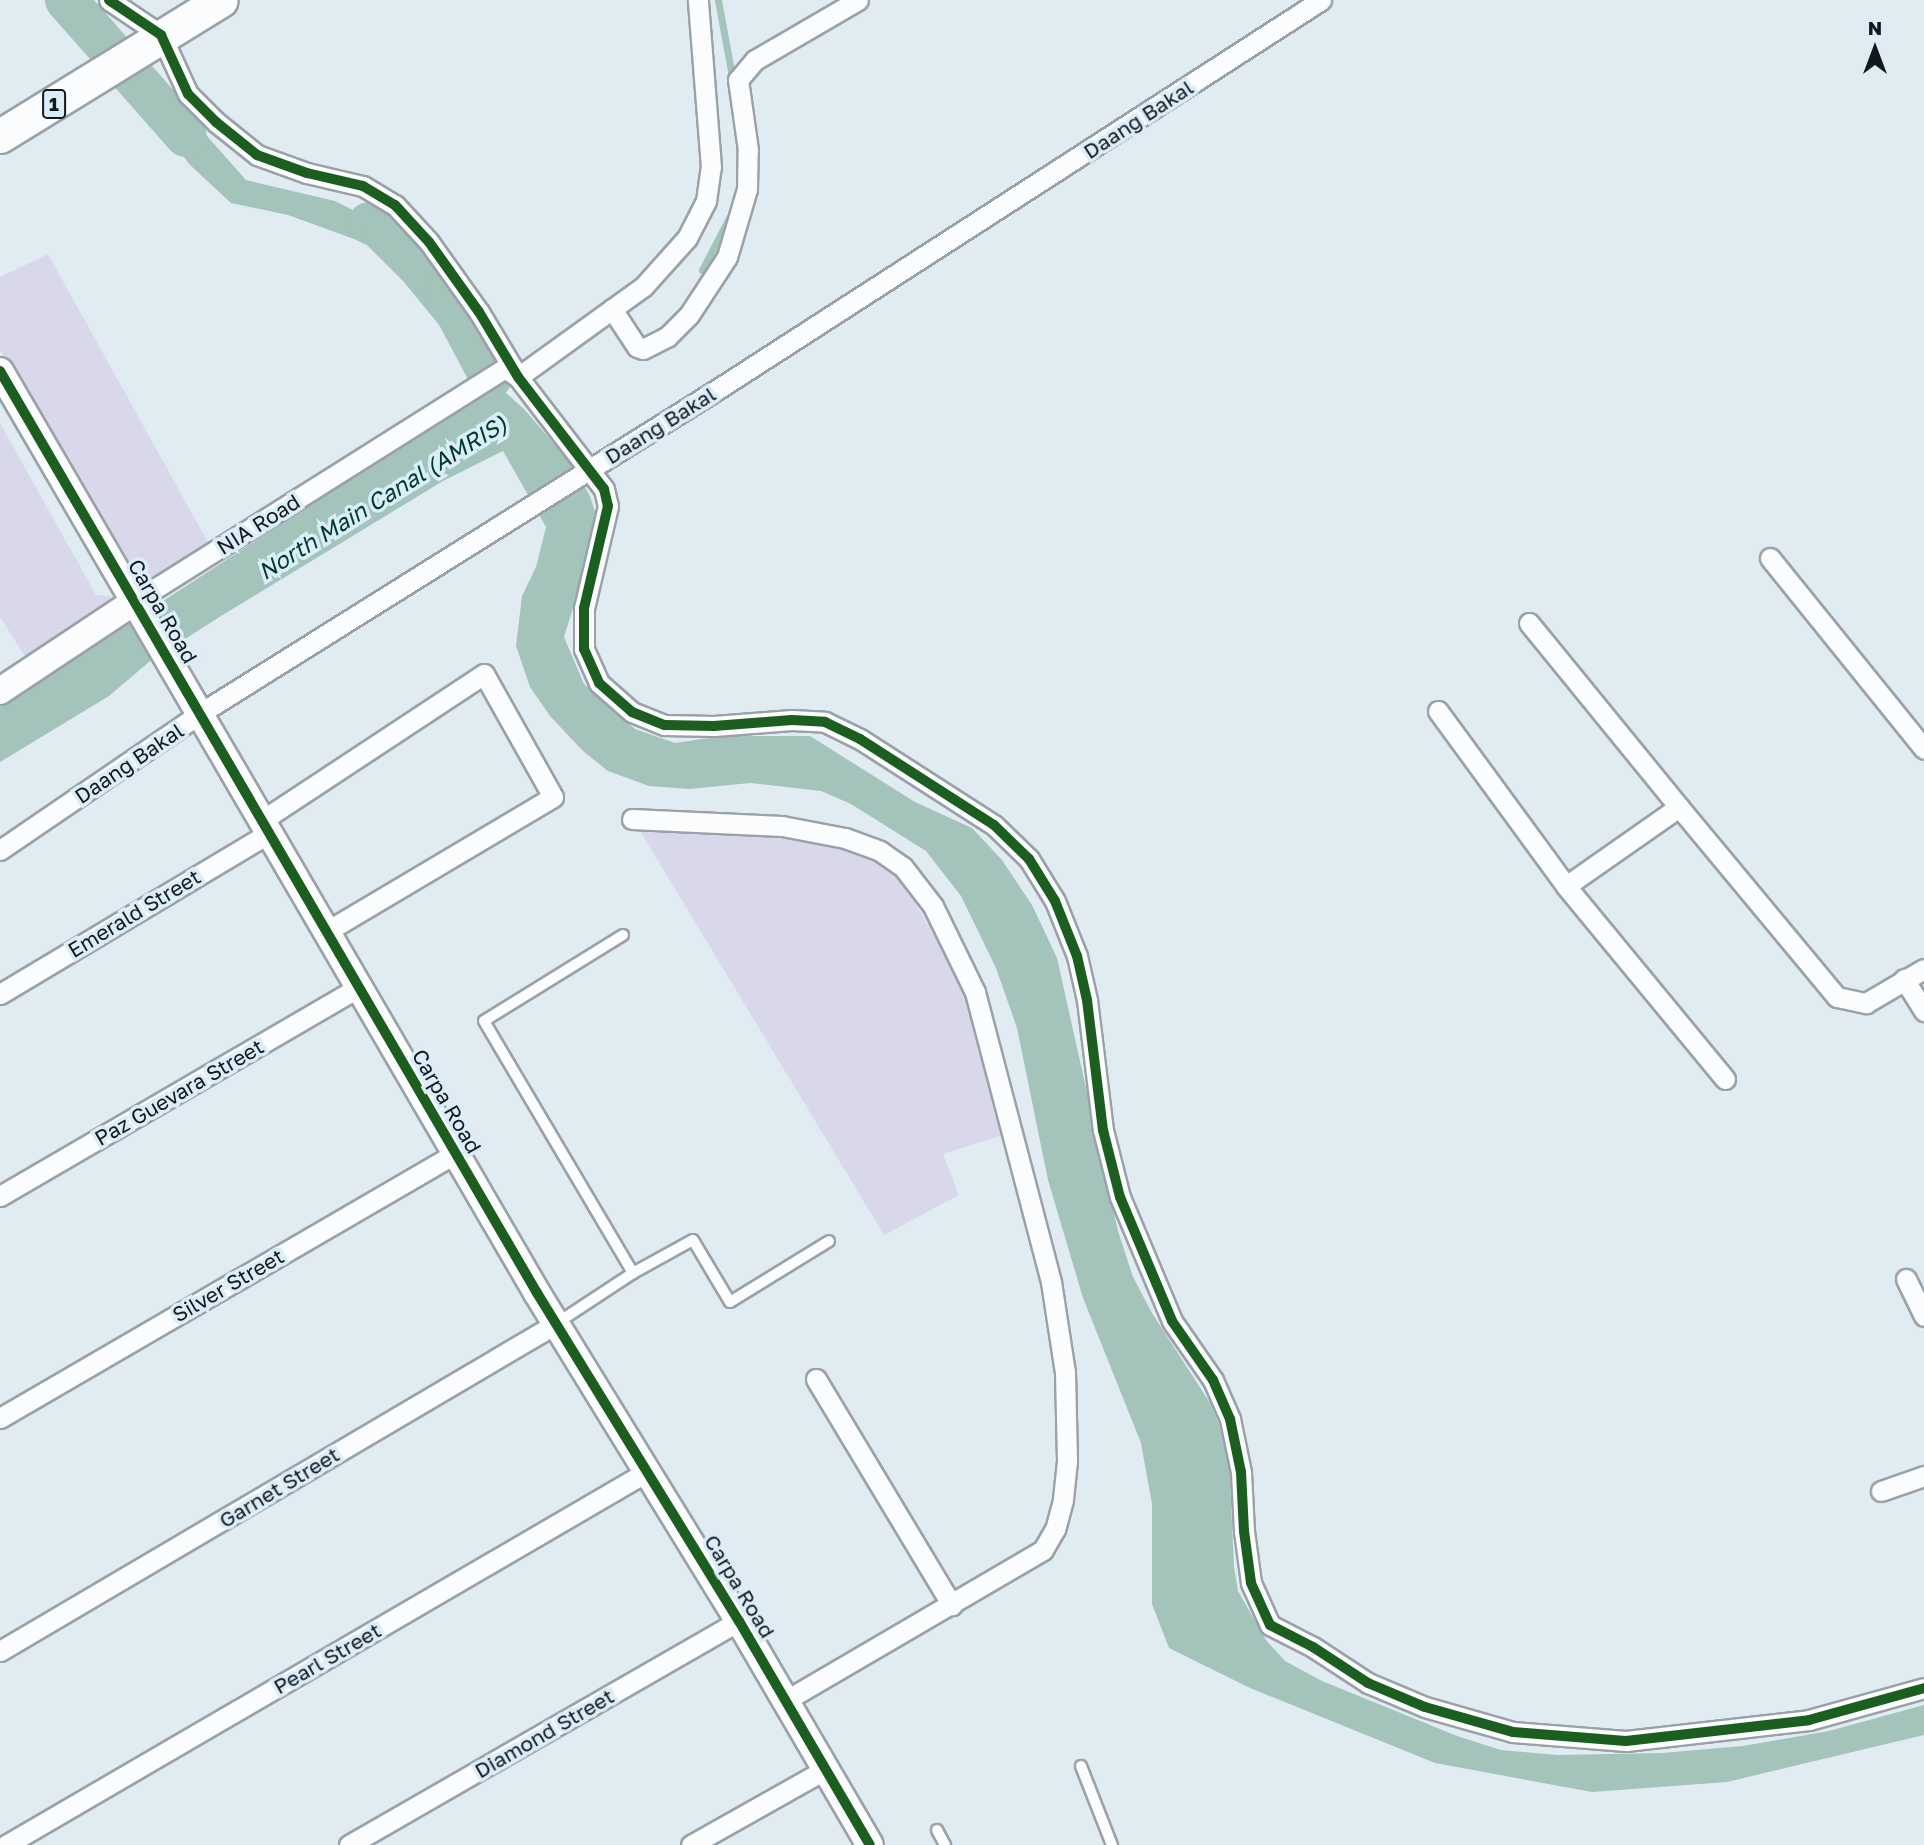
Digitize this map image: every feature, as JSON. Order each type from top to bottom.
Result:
[{"type":"highway","name":"1","points":[[0,136],[221,0]]},
{"type":"street","points":[[109,0],[152,41],[188,94],[216,122],[257,155],[307,173],[363,187],[395,205],[429,242],[511,372],[583,472],[604,489],[608,506],[584,608],[584,649],[599,683],[632,712],[665,725],[714,726],[792,720],[825,722],[860,739],[994,825],[1029,859],[1055,901],[1077,956],[1087,1000],[1103,1130],[1120,1197],[1172,1321],[1213,1380],[1230,1419],[1241,1472],[1244,1531],[1251,1583],[1270,1625],[1313,1647],[1368,1683],[1424,1707],[1513,1732],[1626,1741],[1809,1720],[1924,1688]]},
{"type":"street","name":"NIA Road","points":[[0,691],[140,605],[485,381],[511,372],[643,287],[687,238],[706,201],[710,166],[698,0]]},
{"type":"street","points":[[612,309],[637,347],[643,349],[667,337],[689,316],[727,257],[747,189],[747,150],[738,80],[755,60],[858,0]]},
{"type":"street","name":"Daang Bakal","points":[[0,850],[199,714],[721,387],[1321,0]]},
{"type":"street","name":"Carpa Road","points":[[0,371],[140,605],[199,714],[456,1153],[739,1621],[870,1845]]},
{"type":"street","points":[[1770,558],[1924,749]]},
{"type":"street","points":[[1530,623],[1837,997],[1866,1003],[1924,969]]},
{"type":"street","name":"Emerald Street","points":[[0,994],[265,827],[484,674],[553,797],[326,932]]},
{"type":"street","points":[[1438,710],[1566,886],[1725,1079]]},
{"type":"street","points":[[1566,886],[1679,807]]},
{"type":"street","points":[[632,819],[782,827],[845,838],[880,851],[903,867],[933,906],[975,992],[1051,1282],[1065,1372],[1067,1461],[1063,1500],[1055,1529],[1043,1550],[786,1700]]},
{"type":"street","points":[[1904,979],[1924,1011]]},
{"type":"street","name":"Paz Guevara Street","points":[[0,1196],[359,987]]},
{"type":"street","name":"Silver Street","points":[[0,1418],[456,1153]]},
{"type":"street","points":[[1906,1279],[1924,1316]]},
{"type":"street","name":"Garnet Street","points":[[0,1651],[557,1323]]},
{"type":"street","points":[[816,1378],[952,1605]]},
{"type":"street","name":"Pearl Street","points":[[6,1845],[648,1471]]},
{"type":"street","points":[[1881,1491],[1924,1476]]},
{"type":"street","name":"Diamond Street","points":[[349,1845],[739,1621]]},
{"type":"street","points":[[691,1845],[826,1769]]},
{"type":"lane","points":[[623,935],[484,1021],[633,1273]]},
{"type":"lane","points":[[557,1323],[633,1273],[693,1240],[730,1302],[829,1241]]},
{"type":"lane","points":[[1081,1766],[1112,1845]]},
{"type":"lane","points":[[937,1830],[944,1845]]},
{"type":"shaded area","points":[[48,254],[209,544],[144,585],[0,350],[0,277]]},
{"type":"shaded area","points":[[0,423],[96,595],[110,596],[115,603],[26,658],[0,617]]},
{"type":"shaded area","points":[[654,816],[737,819],[887,856],[940,945],[990,1048],[1006,1134],[943,1154],[959,1195],[884,1235],[640,831]]},
{"type":"water","name":"North Main Canal (AMRIS)","points":[[161,84],[246,180],[335,201],[390,229],[472,338],[496,384],[524,409],[573,466],[590,496],[596,515],[592,547],[564,637],[584,684],[635,729],[675,743],[722,736],[810,736],[915,802],[972,828],[1002,860],[1032,905],[1057,958],[1118,1231],[1133,1277],[1152,1313],[1210,1403],[1220,1427],[1229,1456],[1234,1567],[1238,1591],[1266,1640],[1285,1661],[1322,1681],[1457,1736],[1501,1750],[1557,1755],[1662,1753],[1743,1746],[1829,1731],[1924,1705],[1924,1735],[1727,1782],[1592,1792],[1435,1763],[1250,1688],[1169,1648],[1152,1604],[1152,1504],[1141,1443],[1083,1298],[1048,1180],[1017,1028],[996,968],[961,896],[926,851],[851,804],[821,791],[750,783],[689,789],[649,786],[608,771],[583,751],[550,716],[530,687],[516,646],[522,596],[536,567],[546,527],[503,451],[443,481],[221,616],[149,662],[109,696],[0,762],[0,707],[484,392],[475,369],[404,282],[365,243],[288,215],[231,203],[190,165],[138,97]]},
{"type":"waterway","points":[[66,0],[186,136]]},
{"type":"waterway","points":[[718,0],[733,82]]},
{"type":"waterway","points":[[702,270],[729,218]]},
{"type":"waterway","points":[[369,223],[384,229],[446,293],[491,378]]},
{"type":"cycle path","points":[[109,0],[161,35],[188,94],[216,122],[257,155],[307,173],[363,186],[395,205],[429,242],[479,312],[518,377],[604,489],[608,506],[584,608],[584,649],[599,683],[632,712],[665,725],[714,726],[792,720],[825,722],[860,739],[994,825],[1029,859],[1055,901],[1077,956],[1087,1000],[1103,1130],[1120,1197],[1172,1321],[1213,1380],[1230,1419],[1241,1472],[1244,1531],[1251,1583],[1270,1625],[1313,1647],[1368,1683],[1425,1707],[1513,1732],[1626,1741],[1809,1720],[1924,1688]]},
{"type":"cycle path","points":[[0,371],[537,1293],[739,1621],[870,1845]]}]
